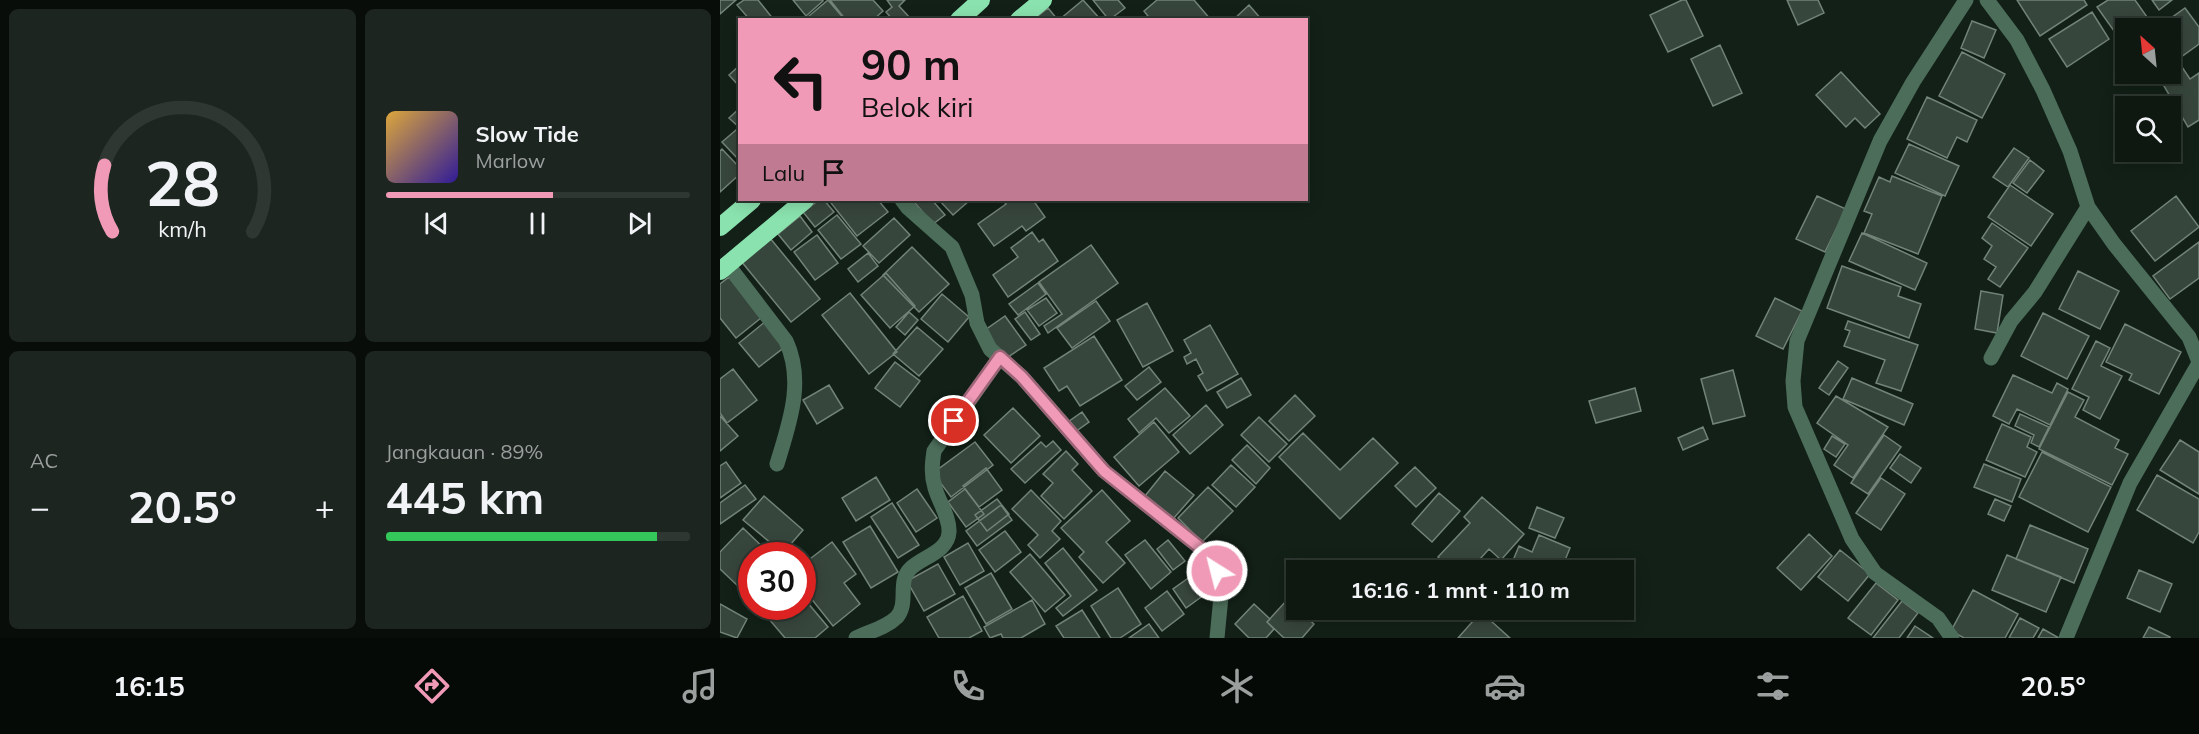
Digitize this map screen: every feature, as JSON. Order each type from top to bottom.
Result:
[{"type":"highway","points":[[961,18],[981,0]]},
{"type":"highway","points":[[1021,18],[1043,0]]},
{"type":"highway","points":[[720,227],[751,201]]},
{"type":"highway","points":[[724,268],[804,201]]},
{"type":"street","points":[[1952,638],[1938,618],[1875,573],[1852,539],[1795,407],[1792,381],[1797,341],[1880,141],[1913,82],[1966,0]]},
{"type":"street","points":[[1988,0],[2017,40],[2043,90],[2070,152],[2088,207],[2114,244],[2189,337],[2199,362],[2130,483],[2066,638]]},
{"type":"street","points":[[903,201],[951,247],[972,295],[977,323],[990,349],[1022,377],[1104,471],[1207,553],[1222,586],[1217,638]]},
{"type":"street","points":[[1991,358],[2011,321],[2035,292],[2088,207]]},
{"type":"street","points":[[724,268],[773,323],[792,355],[795,402],[777,464]]},
{"type":"street","points":[[856,638],[887,626],[898,615],[904,600],[903,586],[908,571],[940,549],[946,541],[948,524],[932,470],[934,452],[1000,357]]},
{"type":"building","points":[[720,0],[736,0],[720,14]]},
{"type":"building","points":[[744,0],[758,0],[772,18],[748,18],[737,5]]},
{"type":"building","points":[[793,0],[823,0],[823,1],[806,16]]},
{"type":"building","points":[[828,0],[843,18],[810,18],[809,16]]},
{"type":"building","points":[[830,0],[873,0],[883,11],[875,18],[844,18]]},
{"type":"building","points":[[887,0],[905,0],[899,6],[910,18],[891,18],[886,12],[892,7]]},
{"type":"building","points":[[1083,0],[1099,18],[1061,18]]},
{"type":"building","points":[[1093,0],[1118,0],[1125,8],[1112,18],[1107,18]]},
{"type":"building","points":[[1157,0],[1194,0],[1209,18],[1149,18],[1144,11]]},
{"type":"building","points":[[1686,0],[1703,36],[1668,52],[1650,15]]},
{"type":"building","points":[[1787,0],[1818,0],[1824,13],[1798,25]]},
{"type":"building","points":[[2017,0],[2084,0],[2087,5],[2040,36]]},
{"type":"building","points":[[2108,0],[2135,0],[2148,18],[2115,18],[2115,32],[2097,7]]},
{"type":"building","points":[[2152,0],[2172,0],[2159,10]]},
{"type":"building","points":[[1249,5],[1260,18],[1235,18]]},
{"type":"building","points":[[1048,8],[1056,18],[1036,18]]},
{"type":"building","points":[[2185,8],[2199,27],[2199,44],[2181,57],[2181,18],[2171,18]]},
{"type":"building","points":[[2092,12],[2109,39],[2067,67],[2049,39]]},
{"type":"building","points":[[1972,21],[1996,30],[1984,58],[1961,48]]},
{"type":"building","points":[[1720,45],[1742,93],[1713,106],[1691,59]]},
{"type":"building","points":[[1962,52],[2005,74],[1982,118],[1939,96]]},
{"type":"building","points":[[738,67],[738,85],[729,75]]},
{"type":"building","points":[[2181,68],[2190,79],[2199,73],[2199,120],[2188,127],[2181,115],[2181,96],[2170,96],[2163,84],[2181,84]]},
{"type":"building","points":[[1841,72],[1880,114],[1865,128],[1855,118],[1846,127],[1816,95]]},
{"type":"building","points":[[1927,97],[1977,120],[1967,142],[1957,137],[1947,158],[1907,139]]},
{"type":"building","points":[[738,110],[738,126],[729,118]]},
{"type":"building","points":[[736,130],[738,132],[738,159],[722,142]]},
{"type":"building","points":[[1909,144],[1959,166],[1945,196],[1895,173]]},
{"type":"building","points":[[2014,148],[2029,158],[2008,187],[1993,177]]},
{"type":"building","points":[[722,149],[738,166],[738,176],[720,192],[720,151]]},
{"type":"building","points":[[2030,160],[2044,171],[2027,193],[2013,183]]},
{"type":"building","points":[[1892,176],[1942,196],[1918,254],[1864,233],[1872,214],[1864,211],[1879,177],[1890,182]]},
{"type":"building","points":[[2010,185],[2053,214],[2031,246],[1988,217]]},
{"type":"building","points":[[1817,196],[1846,209],[1825,252],[1796,239]]},
{"type":"building","points":[[2176,196],[2199,227],[2155,261],[2131,231]]},
{"type":"building","points":[[818,201],[825,201],[834,212],[815,227],[803,212]]},
{"type":"building","points":[[834,201],[879,201],[888,212],[857,236],[831,203]]},
{"type":"building","points":[[933,201],[945,215],[933,224],[915,203]]},
{"type":"building","points":[[940,201],[969,201],[953,215]]},
{"type":"building","points":[[1004,201],[1034,201],[1045,217],[1026,231],[1022,226],[994,246],[978,224],[1006,204]]},
{"type":"building","points":[[837,215],[861,244],[841,259],[818,230]]},
{"type":"building","points":[[800,216],[812,232],[791,250],[778,234]]},
{"type":"building","points":[[894,218],[910,235],[879,263],[863,246]]},
{"type":"building","points":[[1992,223],[2028,248],[2000,287],[1988,279],[1996,267],[1984,259],[1992,246],[1982,238]]},
{"type":"building","points":[[1032,232],[1039,242],[1043,239],[1058,261],[1008,297],[993,275],[1018,257],[1011,248]]},
{"type":"building","points":[[1862,233],[1927,263],[1915,290],[1849,261]]},
{"type":"building","points":[[817,235],[838,263],[815,280],[794,252]]},
{"type":"building","points":[[770,238],[820,299],[791,322],[741,261]]},
{"type":"building","points":[[2199,242],[2199,278],[2170,299],[2153,276]]},
{"type":"building","points":[[1091,245],[1118,283],[1048,333],[1044,326],[1062,314],[1039,282]]},
{"type":"building","points":[[912,247],[949,284],[919,312],[883,275]]},
{"type":"building","points":[[868,253],[878,266],[858,282],[848,269]]},
{"type":"building","points":[[1842,266],[1901,287],[1898,296],[1921,304],[1909,338],[1827,308]]},
{"type":"building","points":[[2078,271],[2119,291],[2100,329],[2059,309]]},
{"type":"building","points":[[886,273],[915,306],[890,328],[861,295]]},
{"type":"building","points":[[729,277],[761,318],[736,338],[720,318],[720,284]]},
{"type":"building","points":[[1038,283],[1046,294],[1018,315],[1009,304]]},
{"type":"building","points":[[1981,291],[2003,295],[1997,333],[1975,329]]},
{"type":"building","points":[[850,293],[897,352],[869,374],[822,315]]},
{"type":"building","points":[[942,294],[969,317],[948,342],[921,319]]},
{"type":"building","points":[[1046,298],[1057,313],[1039,326],[1027,310]]},
{"type":"building","points":[[1775,298],[1802,311],[1783,349],[1756,336]]},
{"type":"building","points":[[1096,301],[1110,321],[1072,348],[1057,328]]},
{"type":"building","points":[[1147,303],[1173,351],[1143,367],[1117,320]]},
{"type":"building","points":[[909,312],[918,320],[905,335],[896,327]]},
{"type":"building","points":[[1025,312],[1040,334],[1031,340],[1015,319]]},
{"type":"building","points":[[2043,313],[2089,336],[2067,379],[2021,356]]},
{"type":"building","points":[[1005,316],[1026,345],[1005,359],[985,330]]},
{"type":"building","points":[[766,321],[786,346],[759,367],[739,343]]},
{"type":"building","points":[[1848,321],[1918,345],[1901,391],[1876,383],[1885,360],[1844,346],[1850,331],[1845,329]]},
{"type":"building","points":[[2125,324],[2181,352],[2159,394],[2129,380],[2132,374],[2106,362]]},
{"type":"building","points":[[1210,325],[1238,374],[1207,391],[1198,376],[1203,373],[1196,359],[1187,364],[1184,357],[1191,353],[1184,340]]},
{"type":"building","points":[[917,327],[943,349],[919,376],[893,354]]},
{"type":"building","points":[[1094,336],[1122,380],[1080,406],[1067,386],[1059,391],[1044,368]]},
{"type":"building","points":[[2096,341],[2110,348],[2101,366],[2122,376],[2100,419],[2083,410],[2089,397],[2072,389]]},
{"type":"building","points":[[1838,361],[1848,368],[1829,395],[1819,388]]},
{"type":"building","points":[[895,362],[920,381],[900,407],[875,388]]},
{"type":"building","points":[[1149,367],[1161,382],[1137,400],[1125,386]]},
{"type":"building","points":[[733,369],[757,400],[727,423],[720,413],[720,379]]},
{"type":"building","points":[[1733,370],[1745,416],[1713,424],[1701,379]]},
{"type":"building","points":[[2013,375],[2052,393],[2057,383],[2068,389],[2050,425],[2017,409],[2009,424],[1993,416]]},
{"type":"building","points":[[1241,378],[1251,395],[1227,408],[1217,392]]},
{"type":"building","points":[[1852,378],[1913,404],[1904,425],[1843,399]]},
{"type":"building","points":[[829,385],[843,408],[817,424],[803,400]]},
{"type":"building","points":[[1165,388],[1190,416],[1169,433],[1156,418],[1139,433],[1128,419]]},
{"type":"building","points":[[1635,388],[1641,411],[1596,423],[1589,401]]},
{"type":"building","points":[[2068,392],[2084,400],[2075,417],[2119,440],[2115,448],[2128,454],[2112,485],[2039,449]]},
{"type":"building","points":[[1295,395],[1315,416],[1289,441],[1269,421]]},
{"type":"building","points":[[1836,396],[1888,427],[1853,478],[1834,465],[1848,445],[1817,423]]},
{"type":"building","points":[[1206,405],[1223,425],[1190,454],[1173,435]]},
{"type":"building","points":[[1013,408],[1040,436],[1011,463],[984,435]]},
{"type":"building","points":[[1082,412],[1089,422],[1075,432],[1068,422]]},
{"type":"building","points":[[2020,414],[2049,427],[2039,447],[2031,443],[2034,435],[2015,426]]},
{"type":"building","points":[[720,416],[738,436],[720,451]]},
{"type":"building","points":[[1259,417],[1287,444],[1269,462],[1241,435]]},
{"type":"building","points":[[1154,422],[1179,452],[1139,486],[1114,457]]},
{"type":"building","points":[[2002,424],[2031,437],[2027,447],[2037,452],[2025,477],[1986,460]]},
{"type":"building","points":[[1703,427],[1708,439],[1683,450],[1678,438]]},
{"type":"building","points":[[1303,433],[1340,470],[1373,438],[1398,463],[1340,519],[1279,457]]},
{"type":"building","points":[[1884,435],[1901,447],[1868,494],[1851,483]]},
{"type":"building","points":[[1832,436],[1845,444],[1836,457],[1824,449]]},
{"type":"building","points":[[2180,440],[2199,452],[2199,494],[2160,470]]},
{"type":"building","points":[[1053,441],[1061,450],[1025,483],[1011,469],[1041,442],[1046,447]]},
{"type":"building","points":[[975,442],[993,465],[951,497],[933,473]]},
{"type":"building","points":[[1247,445],[1270,468],[1256,484],[1232,460]]},
{"type":"building","points":[[1066,451],[1078,464],[1072,470],[1092,491],[1064,519],[1041,496],[1053,483],[1043,474]]},
{"type":"building","points":[[2042,452],[2111,487],[2088,532],[2019,497]]},
{"type":"building","points":[[1900,454],[1921,468],[1911,483],[1890,468]]},
{"type":"building","points":[[726,462],[741,483],[720,498],[720,466]]},
{"type":"building","points":[[1984,464],[2021,479],[2012,502],[1974,487]]},
{"type":"building","points":[[1231,465],[1255,487],[1236,507],[1212,485]]},
{"type":"building","points":[[1415,467],[1436,488],[1416,507],[1395,486]]},
{"type":"building","points":[[986,468],[1002,490],[979,507],[963,486]]},
{"type":"building","points":[[1165,471],[1194,495],[1173,519],[1145,496]]},
{"type":"building","points":[[2157,475],[2199,499],[2199,532],[2193,543],[2137,510]]},
{"type":"building","points":[[876,477],[890,500],[856,521],[842,498]]},
{"type":"building","points":[[1881,478],[1905,494],[1881,530],[1856,513]]},
{"type":"building","points":[[745,485],[756,499],[720,524],[720,503]]},
{"type":"building","points":[[1208,487],[1233,511],[1202,542],[1178,518]]},
{"type":"building","points":[[917,489],[937,518],[916,532],[897,503]]},
{"type":"building","points":[[965,489],[984,514],[966,527],[948,502]]},
{"type":"building","points":[[1031,490],[1061,521],[1052,531],[1060,539],[1040,558],[1028,545],[1038,535],[1012,509]]},
{"type":"building","points":[[1102,490],[1130,521],[1106,542],[1125,563],[1103,583],[1079,557],[1084,552],[1061,528]]},
{"type":"building","points":[[1439,493],[1460,511],[1432,542],[1412,524]]},
{"type":"building","points":[[764,496],[803,530],[793,542],[770,542],[743,520]]},
{"type":"building","points":[[1482,497],[1524,534],[1501,560],[1489,549],[1479,560],[1441,560],[1438,557],[1470,523],[1464,517]]},
{"type":"building","points":[[997,499],[1009,514],[987,531],[975,515]]},
{"type":"building","points":[[1995,499],[2011,506],[2004,521],[1988,514]]},
{"type":"building","points":[[892,503],[919,545],[898,558],[871,517]]},
{"type":"building","points":[[1001,505],[1012,520],[977,546],[966,531]]},
{"type":"building","points":[[1537,507],[1564,518],[1555,538],[1529,528]]},
{"type":"building","points":[[2030,525],[2088,549],[2074,583],[2016,559]]},
{"type":"building","points":[[870,526],[898,572],[871,588],[843,542]]},
{"type":"building","points":[[743,528],[758,542],[738,542],[738,586],[720,569],[720,552]]},
{"type":"building","points":[[1005,531],[1021,552],[995,572],[979,550]]},
{"type":"building","points":[[1809,534],[1832,556],[1801,590],[1777,568]]},
{"type":"building","points":[[1539,535],[1570,548],[1565,560],[1513,560],[1519,546],[1532,552]]},
{"type":"building","points":[[1145,540],[1171,572],[1151,589],[1125,555]]},
{"type":"building","points":[[1168,540],[1185,561],[1173,570],[1157,549]]},
{"type":"building","points":[[832,542],[856,574],[844,583],[860,604],[833,626],[816,605],[816,554]]},
{"type":"building","points":[[968,543],[984,571],[960,585],[944,557]]},
{"type":"building","points":[[1063,548],[1097,590],[1063,616],[1056,608],[1071,596],[1045,563]]},
{"type":"building","points":[[1840,550],[1870,574],[1848,601],[1818,577]]},
{"type":"building","points":[[1030,554],[1065,595],[1045,612],[1010,572]]},
{"type":"building","points":[[2007,555],[2061,577],[2046,612],[1992,590]]},
{"type":"building","points":[[938,564],[955,594],[924,611],[907,581]]},
{"type":"building","points":[[2139,570],[2172,584],[2160,612],[2127,598]]},
{"type":"building","points":[[991,573],[1012,609],[986,624],[965,588]]},
{"type":"building","points":[[1194,574],[1208,592],[1186,608],[1173,589]]},
{"type":"building","points":[[1876,583],[1898,600],[1871,635],[1848,618]]},
{"type":"building","points":[[1118,588],[1141,624],[1120,638],[1111,638],[1091,606]]},
{"type":"building","points":[[1973,590],[2018,614],[2005,638],[1964,638],[1951,631]]},
{"type":"building","points":[[1167,591],[1184,614],[1162,631],[1145,608]]},
{"type":"building","points":[[963,596],[982,631],[969,638],[939,638],[927,617]]},
{"type":"building","points":[[1032,600],[1045,624],[1021,638],[1003,638],[1001,634],[990,638],[984,627]]},
{"type":"building","points":[[1286,601],[1286,620],[1310,620],[1314,624],[1302,638],[1284,638],[1267,622]]},
{"type":"building","points":[[1902,601],[1918,613],[1899,638],[1873,638]]},
{"type":"building","points":[[720,604],[738,614],[738,620],[746,620],[737,638],[720,632]]},
{"type":"building","points":[[1254,604],[1270,619],[1267,622],[1274,629],[1266,638],[1249,638],[1235,624]]},
{"type":"building","points":[[1082,610],[1100,638],[1064,638],[1056,626]]},
{"type":"building","points":[[816,613],[828,627],[815,638],[785,638],[770,620],[816,620]]},
{"type":"building","points":[[2020,618],[2039,628],[2033,638],[2009,638]]},
{"type":"building","points":[[1474,620],[1490,620],[1510,638],[1458,638]]},
{"type":"building","points":[[1149,624],[1159,638],[1129,638]]},
{"type":"building","points":[[1915,626],[1933,638],[1907,638]]},
{"type":"building","points":[[2149,627],[2170,637],[2170,638],[2143,638]]},
{"type":"building","points":[[2043,629],[2059,638],[2038,638]]},
{"type":"route","points":[[954,421],[1000,357],[1022,377],[1104,471],[1207,553],[1217,571]]}]
